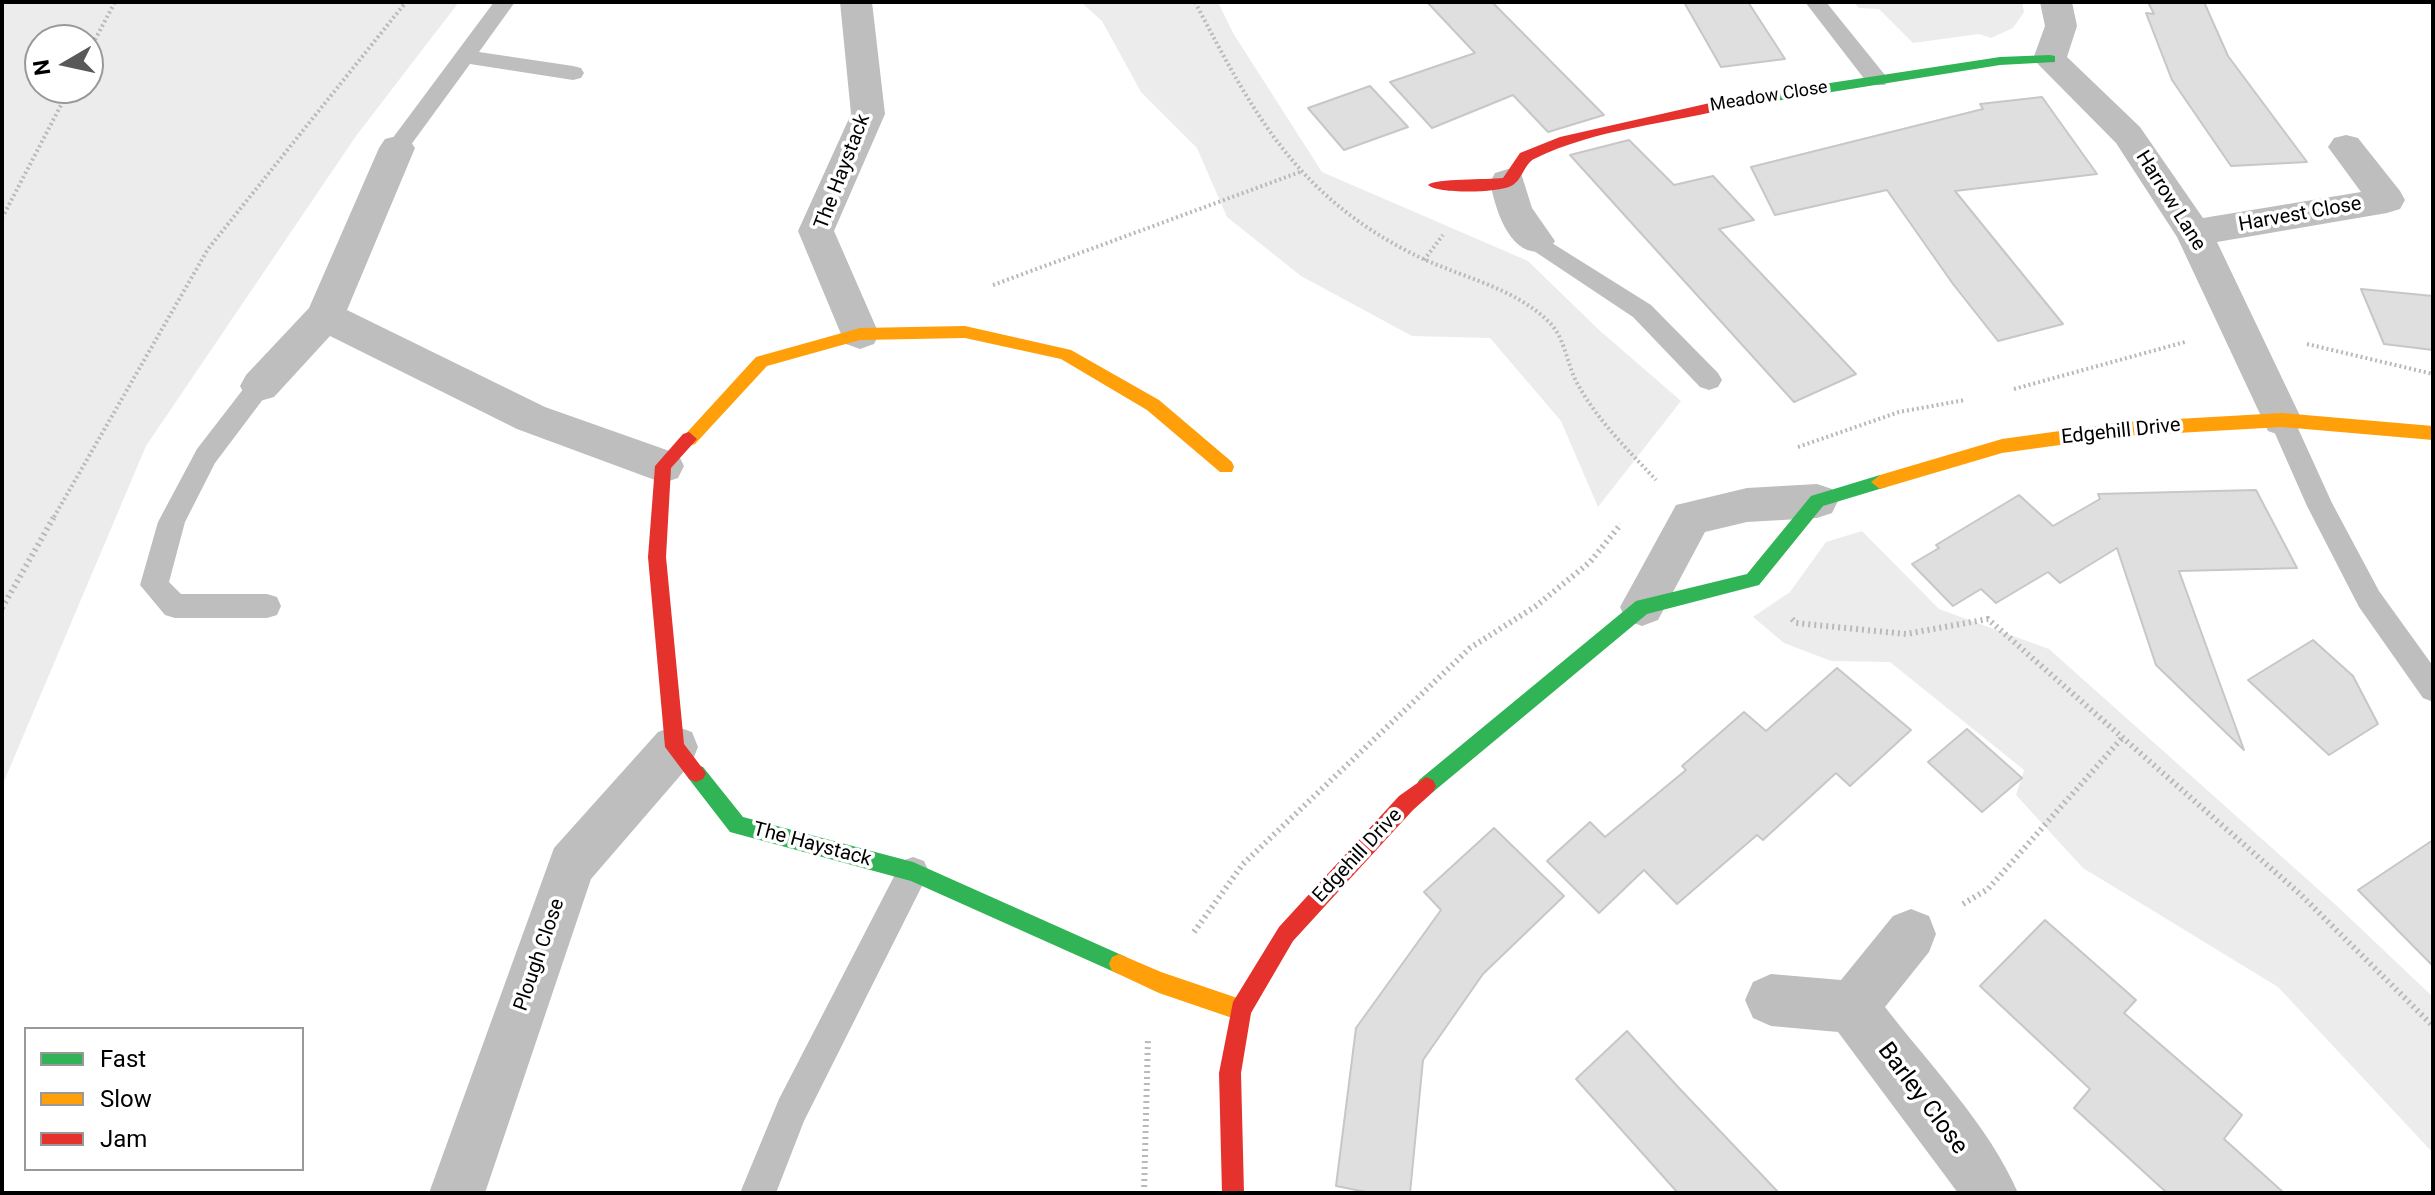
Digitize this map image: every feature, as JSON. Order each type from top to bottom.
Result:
[{"type":"street","name":"The Haystack","points":[[856,2],[868,114],[816,231],[860,334]]},
{"type":"street","points":[[2050,59],[2061,26],[2056,2]]},
{"type":"street","name":"Meadow Close","points":[[1508,182],[1525,157],[1565,140],[1698,108],[2000,61],[2050,59]]},
{"type":"street","name":"Harrow Lane","points":[[2050,59],[2128,135],[2194,233],[2282,420]]},
{"type":"street","name":"Harvest Close","points":[[2194,233],[2387,200],[2346,147]]},
{"type":"street","points":[[260,386],[325,316],[397,148]]},
{"type":"street","points":[[1435,185],[1479,186],[1508,182],[1514,211],[1536,241]]},
{"type":"street","points":[[325,316],[531,418],[663,466]]},
{"type":"street","points":[[675,747],[657,557],[663,466],[762,361],[860,334],[965,332],[1065,354],[1153,405],[1226,467]]},
{"type":"street","name":"Edgehill Drive","points":[[1233,1193],[1230,1073],[1241,1010],[1286,934],[1406,803],[1642,607],[1691,517],[1747,505],[1817,501],[2002,446],[2125,429],[2282,420],[2433,433]]},
{"type":"street","name":"Edgehill Drive","points":[[1642,607],[1753,580],[1817,501]]},
{"type":"street","name":"The Haystack","points":[[675,747],[737,825],[913,872],[1159,982],[1241,1010]]},
{"type":"street","name":"Plough Close","points":[[457,1193],[571,865],[675,747]]},
{"type":"street","points":[[1771,1000],[1852,1007],[1911,934]]},
{"type":"street","name":"Barley Close","points":[[1852,1007],[1959,1146],[1990,1193]]},
{"type":"lane","points":[[397,148],[505,2]]},
{"type":"lane","points":[[1815,2],[1877,80]]},
{"type":"lane","points":[[467,57],[573,73]]},
{"type":"lane","points":[[1536,241],[1642,311],[1709,380]]},
{"type":"lane","points":[[260,386],[206,456],[192,482],[172,522],[154,585],[175,606],[267,606]]},
{"type":"lane","points":[[2282,420],[2320,506],[2369,599],[2433,689]]},
{"type":"lane","points":[[758,1193],[791,1111],[913,872]]},
{"type":"path","points":[[103,24],[115,2]]},
{"type":"path","points":[[2,608],[208,249],[406,2]]},
{"type":"path","points":[[2,218],[62,104]]},
{"type":"path","points":[[909,333],[981,289],[1300,172]]},
{"type":"path","points":[[2238,326],[2433,374]]},
{"type":"path","points":[[1911,934],[1988,889],[2122,738]]},
{"type":"shaded area","points":[[2,2],[459,2],[356,136],[146,446],[2,786]]},
{"type":"shaded area","points":[[1081,2],[1218,2],[1233,33],[1322,172],[1528,261],[1598,329],[1681,401],[1598,507],[1561,421],[1490,338],[1412,336],[1301,276],[1227,217],[1197,148],[1141,92],[1102,21]]},
{"type":"shaded area","points":[[1853,2],[2022,2],[2024,12],[2013,28],[1991,38],[1979,34],[1913,43],[1879,9],[1859,8]]},
{"type":"shaded area","points":[[1862,531],[1939,609],[2049,649],[2337,906],[2433,997],[2433,1153],[2278,987],[2083,868],[2016,795],[2024,770],[1890,662],[1831,661],[1784,643],[1753,617],[1790,592],[1826,542]]},
{"type":"building","points":[[1427,2],[1492,2],[1604,115],[1548,132],[1513,95],[1432,128],[1390,82],[1475,53]]},
{"type":"building","points":[[1684,2],[1748,2],[1785,59],[1721,67]]},
{"type":"building","points":[[2148,2],[2204,2],[2228,56],[2307,162],[2231,166],[2172,80],[2146,13],[2154,14]]},
{"type":"building","points":[[1370,86],[1408,127],[1344,150],[1308,108]]},
{"type":"building","points":[[2042,97],[2097,174],[1955,191],[2063,324],[1998,341],[1953,284],[1887,190],[1775,215],[1751,167],[1983,109],[1980,104]]},
{"type":"building","points":[[1629,140],[1674,185],[1713,176],[1754,220],[1719,229],[1856,374],[1794,402],[1570,155]]},
{"type":"building","points":[[2361,289],[2433,296],[2433,350],[2384,344]]},
{"type":"building","points":[[2256,490],[2297,568],[2179,571],[2244,750],[2156,665],[2117,548],[2060,583],[2048,572],[1996,603],[1981,589],[1953,606],[1912,564],[1939,548],[1936,545],[2019,495],[2053,526],[2100,499],[2098,494]]},
{"type":"building","points":[[2313,640],[2353,676],[2378,724],[2329,755],[2248,680]]},
{"type":"building","points":[[1837,668],[1911,730],[1850,786],[1836,773],[1763,840],[1757,835],[1677,904],[1644,870],[1599,913],[1547,861],[1590,822],[1605,837],[1686,770],[1682,766],[1744,712],[1766,731]]},
{"type":"building","points":[[1967,729],[2022,778],[1982,812],[1928,762]]},
{"type":"building","points":[[1494,828],[1564,896],[1483,974],[1423,1060],[1410,1193],[1371,1193],[1336,1186],[1356,1028],[1441,910],[1424,892]]},
{"type":"building","points":[[2433,840],[2433,966],[2358,890]]},
{"type":"building","points":[[2045,920],[2136,1000],[2124,1013],[2242,1115],[2224,1139],[2284,1193],[2167,1193],[2074,1108],[2090,1089],[1980,986]]},
{"type":"building","points":[[1627,1031],[1779,1193],[1678,1193],[1576,1079]]},
{"type":"traffic: fast","points":[[1732,103],[2000,61],[2050,59]]},
{"type":"traffic: fast","points":[[1426,786],[1642,607],[1753,580],[1817,501],[1880,482]]},
{"type":"traffic: fast","points":[[696,773],[737,825],[913,872],[1119,964]]},
{"type":"traffic: slow","points":[[689,439],[762,361],[860,334],[965,332],[1065,354],[1153,405],[1226,467]]},
{"type":"traffic: slow","points":[[1880,482],[2002,446],[2125,429],[2282,420],[2433,433]]},
{"type":"traffic: slow","points":[[1119,964],[1159,982],[1241,1010]]},
{"type":"traffic: jam","points":[[1435,185],[1479,186],[1508,182],[1525,157],[1565,140],[1732,103]]},
{"type":"traffic: jam","points":[[689,439],[663,466],[657,557],[675,747],[696,773]]},
{"type":"traffic: jam","points":[[1233,1193],[1230,1073],[1241,1010],[1286,934],[1406,803],[1426,786]]}]
